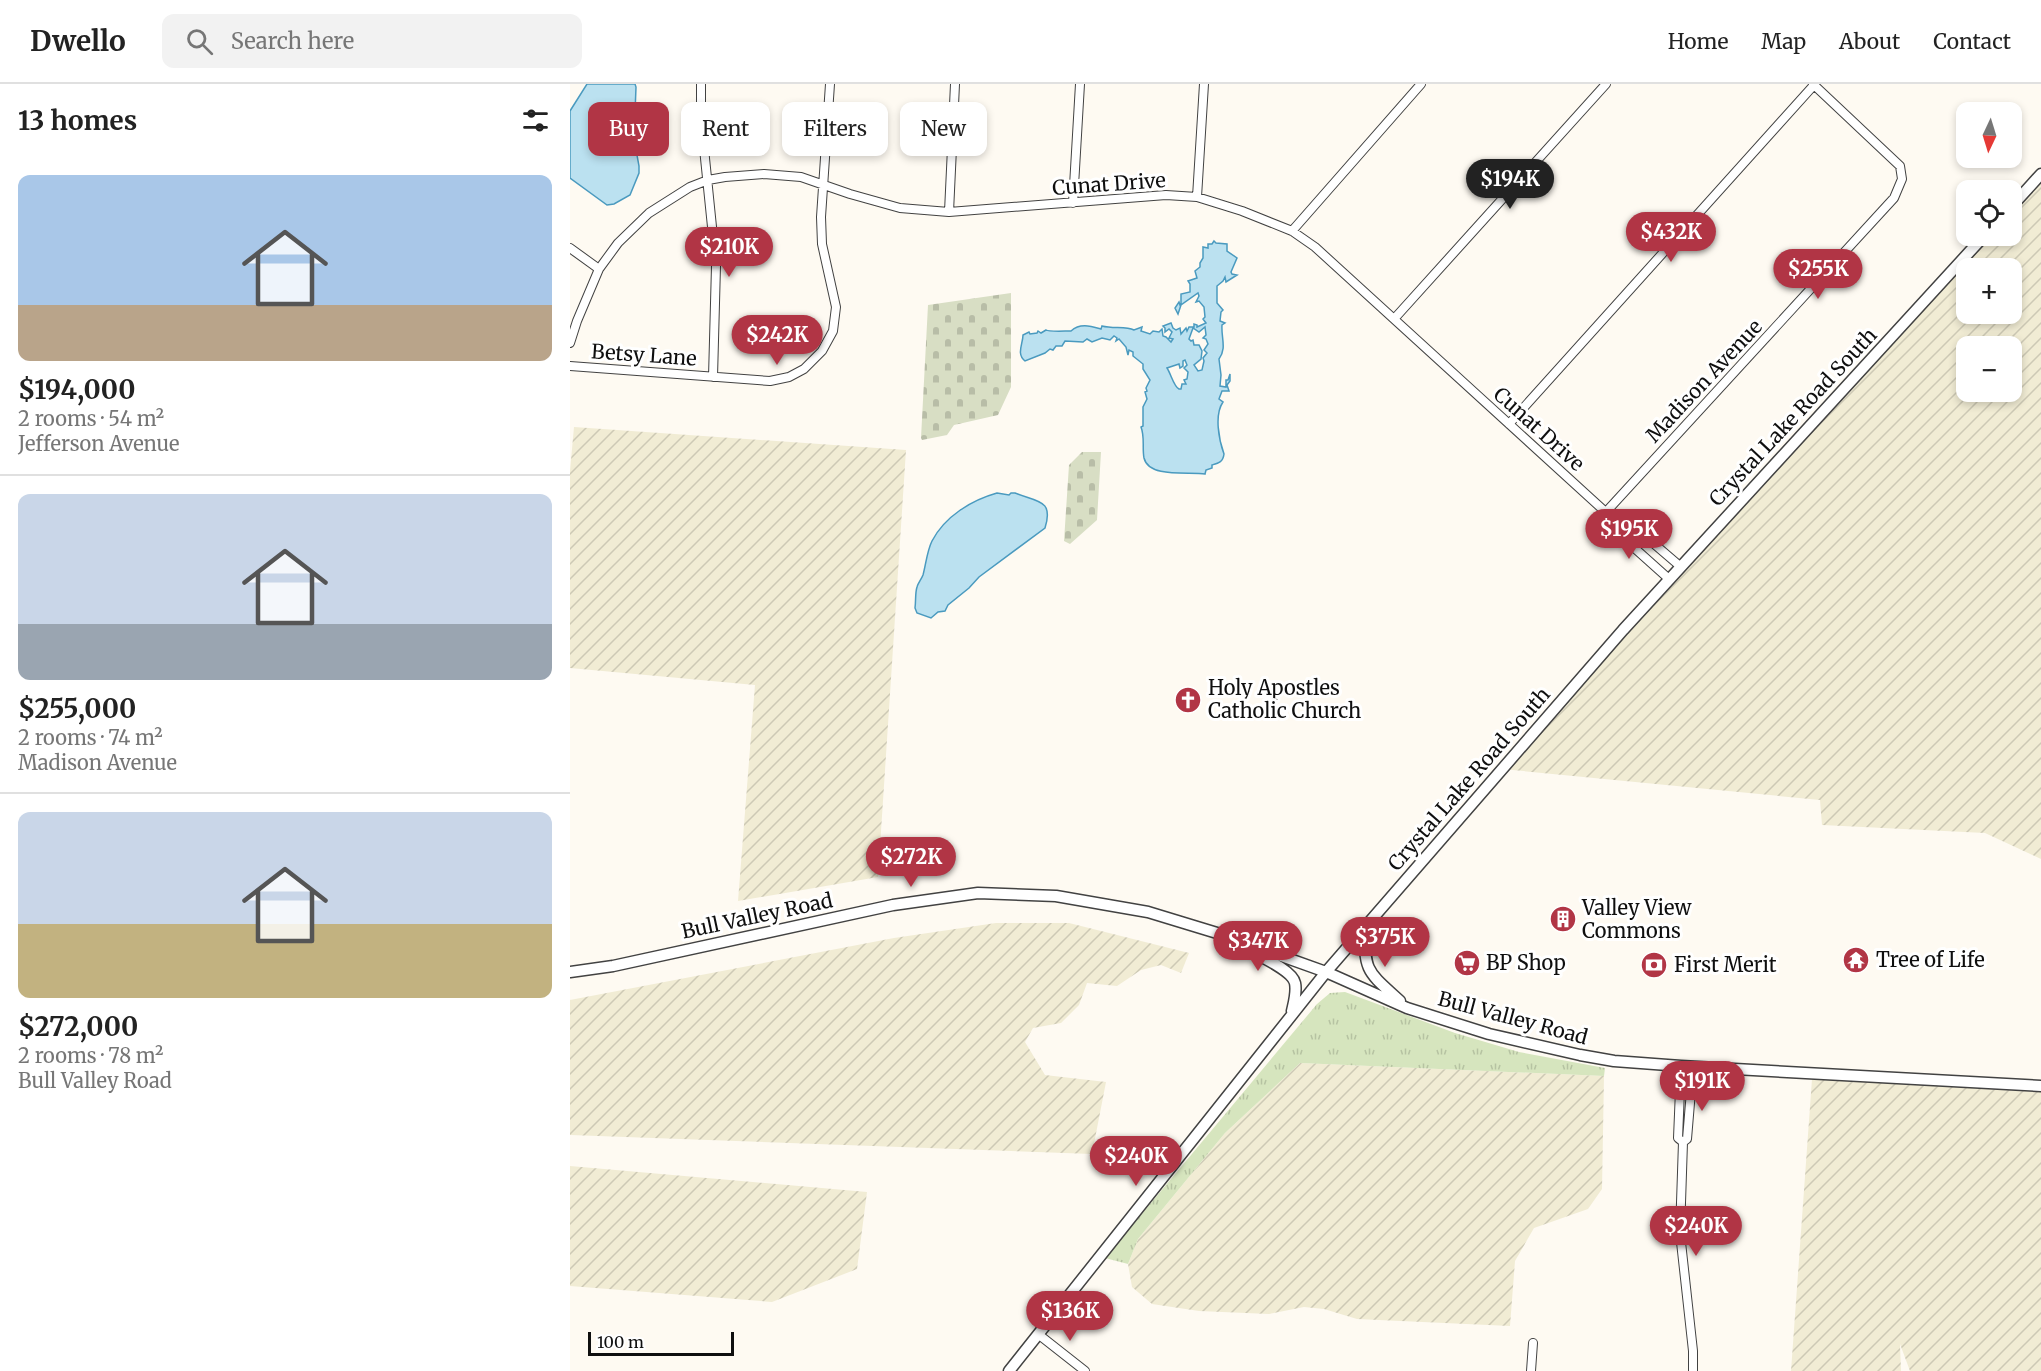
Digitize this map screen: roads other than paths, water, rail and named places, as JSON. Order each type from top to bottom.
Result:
[{"type":"street","points":[[701,84],[700,119],[716,267],[713,377]]},
{"type":"street","name":"Betsy Lane","points":[[570,366],[770,381],[789,377],[804,369],[822,351],[833,331],[836,307],[822,244],[821,217],[830,84]]},
{"type":"street","points":[[949,212],[955,84]]},
{"type":"street","points":[[1073,203],[1080,84]]},
{"type":"street","points":[[1197,197],[1204,84]]},
{"type":"street","points":[[1292,231],[1421,84]]},
{"type":"street","points":[[1394,319],[1606,84]]},
{"type":"street","points":[[1509,424],[1813,84]]},
{"type":"street","name":"Madison Avenue","points":[[1606,512],[1894,198],[1902,179],[1900,166],[1813,84]]},
{"type":"street","name":"Cunat Drive","points":[[570,344],[599,269],[618,243],[649,213],[690,187],[708,180],[764,174],[801,177],[867,200],[900,208],[949,212],[1166,195],[1197,197],[1242,211],[1292,231],[1315,247],[1622,526],[1632,525],[1681,567]]},
{"type":"street","points":[[2022,195],[2041,174]]},
{"type":"street","name":"Crystal Lake Road South","points":[[1009,1371],[1326,972],[1669,579],[1975,246]]},
{"type":"street","points":[[570,248],[599,269]]},
{"type":"street","name":"Cunat Drive","points":[[1622,526],[1622,536],[1669,579]]},
{"type":"street","name":"Bull Valley Road","points":[[570,972],[613,966],[893,905],[978,893],[1056,896],[1148,912],[1217,933],[1326,972],[1407,1008],[1489,1034],[1580,1055],[1614,1061],[1693,1067],[2041,1086]]},
{"type":"street","points":[[1365,927],[1365,958],[1370,972],[1407,1008]]},
{"type":"street","points":[[1217,933],[1288,973],[1295,980],[1296,995],[1291,1016]]},
{"type":"street","points":[[1681,1066],[1678,1138],[1683,1142]]},
{"type":"street","points":[[1693,1067],[1687,1139],[1683,1142],[1680,1233],[1694,1371]]},
{"type":"street","points":[[1038,1334],[1085,1371]]},
{"type":"street","points":[[1531,1371],[1533,1343]]},
{"type":"water","points":[[587,84],[635,84],[635,102],[588,102],[588,156],[637,156],[639,173],[630,195],[614,204],[607,205],[570,178],[570,111]]},
{"type":"water","points":[[1214,241],[1227,244],[1227,251],[1237,258],[1231,272],[1237,275],[1226,282],[1225,277],[1217,286],[1217,303],[1223,310],[1220,321],[1225,323],[1222,325],[1223,347],[1219,359],[1220,386],[1226,387],[1226,380],[1230,374],[1230,381],[1227,385],[1229,391],[1222,391],[1219,399],[1223,402],[1218,420],[1223,459],[1206,470],[1205,474],[1162,472],[1147,465],[1144,458],[1141,427],[1143,426],[1143,407],[1147,399],[1145,392],[1150,380],[1143,369],[1143,364],[1133,356],[1133,352],[1129,350],[1128,355],[1126,347],[1119,339],[1116,341],[1117,338],[1114,336],[1110,340],[1102,338],[1092,342],[1087,339],[1083,342],[1065,341],[1062,346],[1056,346],[1053,350],[1050,349],[1025,361],[1020,352],[1023,335],[1038,331],[1041,333],[1046,330],[1071,331],[1082,326],[1134,330],[1142,327],[1141,331],[1150,334],[1162,329],[1163,336],[1171,342],[1173,339],[1169,338],[1172,332],[1169,329],[1165,332],[1163,326],[1171,323],[1176,330],[1180,328],[1181,334],[1186,328],[1187,331],[1189,327],[1194,327],[1194,324],[1197,327],[1206,323],[1203,319],[1205,317],[1204,307],[1199,301],[1196,302],[1198,293],[1181,305],[1178,314],[1175,308],[1179,302],[1181,304],[1181,294],[1190,292],[1188,281],[1197,278],[1195,271],[1200,267],[1203,258],[1203,247],[1208,248],[1208,244]],"holes":[[[1205,327],[1206,335],[1203,338],[1208,344],[1204,350],[1207,353],[1203,358],[1202,370],[1198,371],[1194,365],[1201,359],[1202,351],[1199,345],[1194,345],[1193,340],[1189,339],[1193,328],[1199,332]],[[1185,360],[1187,365],[1184,368],[1188,372],[1187,379],[1184,380],[1186,384],[1182,384],[1179,389],[1167,368],[1179,364],[1180,368]]]},
{"type":"water","points":[[997,493],[1009,495],[1015,493],[1042,503],[1047,512],[1045,528],[979,577],[948,605],[945,611],[938,612],[931,618],[917,613],[916,589],[923,575],[930,545],[938,532],[960,510]]},
{"type":"place","name":"Holy Apostles Catholic Church","points":[[1188,700]]},
{"type":"place","name":"Valley View Commons","points":[[1563,919]]},
{"type":"place","name":"Tree of Life","points":[[1856,960]]},
{"type":"place","name":"BP Shop","points":[[1467,963]]},
{"type":"place","name":"First Merit","points":[[1654,965]]}]
